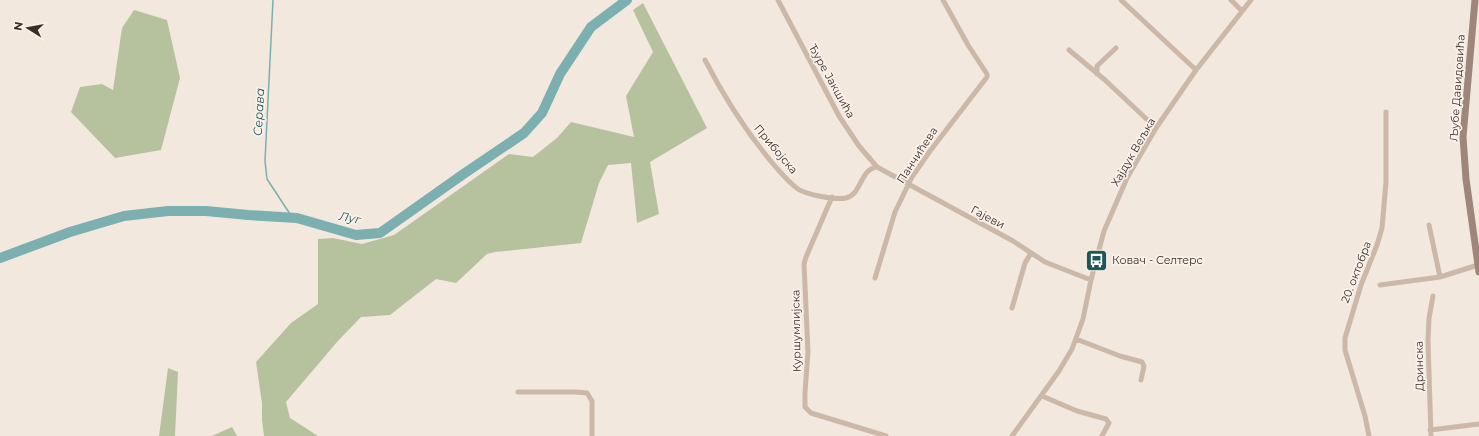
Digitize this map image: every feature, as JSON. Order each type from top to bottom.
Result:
[{"type":"main road","name":"Љубе Давидовића","points":[[1475,0],[1463,137],[1478,269]]},
{"type":"street","name":"Ђуре Јакшића","points":[[778,0],[839,116],[859,146],[877,167]]},
{"type":"street","name":"Панчићева","points":[[875,278],[895,212],[901,198],[915,173],[930,151],[987,77],[987,74],[968,45],[943,0]]},
{"type":"street","points":[[1121,0],[1196,70]]},
{"type":"street","points":[[1232,0],[1242,11]]},
{"type":"street","name":"Хајдук Вељка","points":[[1012,436],[1042,396],[1072,349],[1083,319],[1091,280],[1104,231],[1127,178],[1156,128],[1196,70],[1251,0]]},
{"type":"street","points":[[1097,74],[1097,66],[1116,48]]},
{"type":"street","points":[[1069,50],[1156,128]]},
{"type":"street","name":"Прибојска","points":[[705,60],[744,125],[777,168],[800,190],[844,198],[854,194],[868,171],[877,167]]},
{"type":"street","name":"20. октобра","points":[[1369,436],[1365,416],[1345,350],[1344,338],[1361,285],[1382,228],[1386,182],[1386,112]]},
{"type":"street","name":"Гајеви","points":[[877,167],[909,186],[1013,241],[1045,262],[1091,280]]},
{"type":"street","name":"Куршумлијска","points":[[832,197],[804,264],[808,352],[805,407],[811,413],[886,436]]},
{"type":"street","points":[[1429,225],[1440,277]]},
{"type":"street","points":[[1012,308],[1025,263],[1031,253]]},
{"type":"street","points":[[1380,285],[1440,277],[1478,269]]},
{"type":"street","name":"Дринска","points":[[1431,436],[1428,341],[1432,296]]},
{"type":"street","points":[[1076,339],[1120,356],[1142,362],[1144,366],[1141,380]]},
{"type":"street","points":[[518,392],[587,393],[592,401],[592,436]]},
{"type":"street","points":[[1042,396],[1077,411],[1106,418],[1108,423],[1102,436]]},
{"type":"street","points":[[1430,430],[1479,424]]},
{"type":"green space","points":[[643,3],[707,128],[650,162],[659,214],[637,223],[631,163],[608,165],[599,183],[581,243],[487,254],[456,283],[436,279],[390,315],[361,317],[337,342],[286,402],[290,418],[318,436],[264,436],[262,403],[256,362],[291,323],[318,304],[318,239],[333,238],[362,244],[394,235],[509,154],[533,157],[557,138],[571,122],[634,137],[626,96],[653,52],[633,10]]},
{"type":"green space","points":[[134,10],[167,20],[180,78],[161,150],[115,158],[71,112],[80,87],[102,84],[113,90],[122,28]]},
{"type":"green space","points":[[168,368],[178,372],[175,436],[159,436]]},
{"type":"green space","points":[[232,427],[237,436],[212,436]]},
{"type":"waterway","name":"Серава","points":[[273,0],[265,161],[267,179],[292,217]]},
{"type":"waterway","name":"Луг","points":[[0,258],[70,232],[124,216],[168,211],[206,211],[297,218],[356,235],[380,233],[524,133],[542,113],[560,74],[591,27],[627,0]]},
{"type":"place","name":"Ковач - Селтерс","points":[[1096,260]]}]
